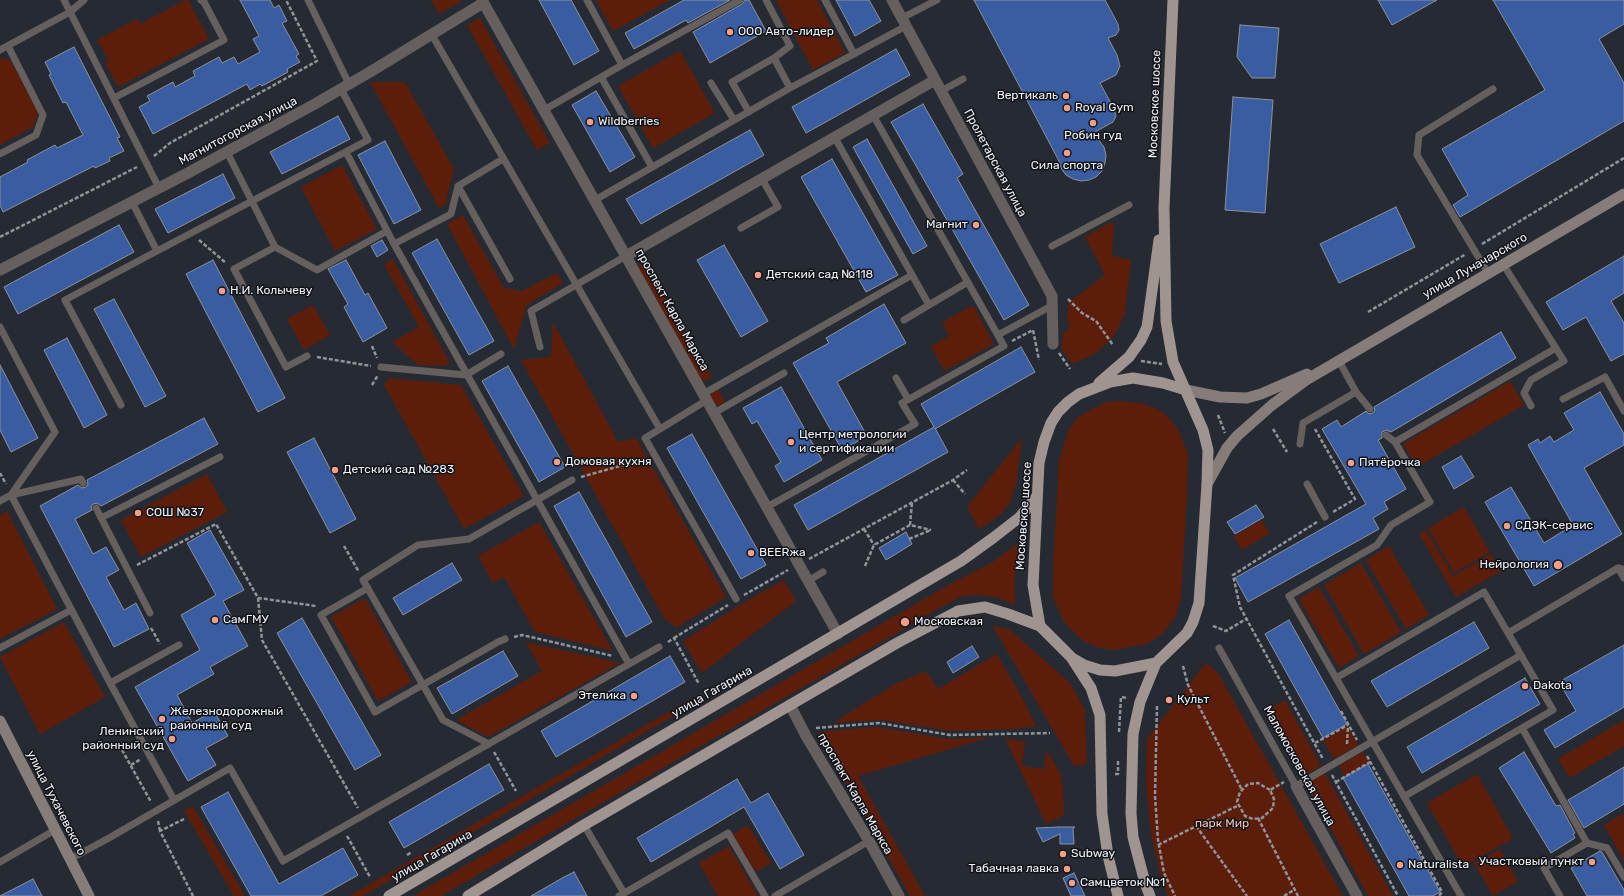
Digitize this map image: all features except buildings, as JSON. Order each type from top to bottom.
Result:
[{"type":"main road","name":"Московское шоссе","points":[[1150,896],[1145,883],[1133,837],[1131,813],[1133,734],[1138,707],[1156,663],[1187,633],[1193,622],[1199,603],[1208,450],[1205,437],[1173,362],[1166,321],[1164,208],[1173,0]]},
{"type":"main road","name":"улица Луначарского","points":[[1207,484],[1227,448],[1237,436],[1272,405],[1306,380],[1624,194]]},
{"type":"main road","name":"Московское шоссе","points":[[1040,626],[1033,585],[1039,464],[1044,442],[1050,423],[1068,402],[1096,386],[1129,357],[1141,340],[1147,327],[1164,208]]},
{"type":"main road","name":"улица Луначарского","points":[[1186,390],[1220,397],[1247,398],[1261,394],[1339,361]]},
{"type":"main road","name":"Московское шоссе","points":[[1096,386],[1125,378],[1133,378],[1145,379],[1186,390]]},
{"type":"main road","name":"улица Гагарина","points":[[389,896],[838,634],[960,561],[1020,517],[1037,496]]},
{"type":"main road","points":[[468,896],[584,825],[897,643],[958,611],[985,607],[1040,626],[1071,657],[1091,688],[1100,715],[1102,814],[1108,856],[1118,896]]},
{"type":"main road","points":[[1071,657],[1084,665],[1100,670],[1115,671],[1156,663]]},
{"type":"main road","name":"улица Тухачевского","points":[[0,721],[89,896]]},
{"type":"street","name":"Пролетарская улица","points":[[892,0],[1052,296],[1053,344]]},
{"type":"street","name":"Магнитогорская улица","points":[[0,270],[227,152],[371,73],[432,35],[482,1]]},
{"type":"street","name":"проспект Карла Маркса","points":[[482,1],[838,634]]},
{"type":"street","points":[[626,256],[835,138],[934,80]]},
{"type":"street","name":"проспект Карла Маркса","points":[[790,705],[806,736],[899,896]]},
{"type":"street","name":"Маломосковская улица","points":[[1294,782],[1357,896]]},
{"type":"lane","points":[[64,0],[159,188]]},
{"type":"lane","points":[[0,50],[70,12],[84,0]]},
{"type":"lane","points":[[114,98],[224,40],[204,2],[201,0]]},
{"type":"lane","points":[[121,405],[65,300],[368,140],[308,0]]},
{"type":"lane","points":[[587,0],[622,65]]},
{"type":"lane","points":[[544,110],[740,0]]},
{"type":"lane","points":[[749,112],[732,82],[774,58],[790,46],[766,0]]},
{"type":"lane","points":[[825,0],[854,54]]},
{"type":"lane","points":[[595,200],[790,88],[854,54],[937,0]]},
{"type":"lane","points":[[432,35],[660,429]]},
{"type":"lane","points":[[0,154],[36,135],[43,115],[8,46]]},
{"type":"lane","points":[[774,58],[790,88]]},
{"type":"lane","points":[[601,77],[652,167]]},
{"type":"lane","points":[[941,92],[963,79]]},
{"type":"lane","points":[[711,83],[734,120]]},
{"type":"lane","points":[[1488,273],[1417,155],[1419,135],[1493,90]]},
{"type":"lane","points":[[767,507],[915,424],[902,403],[1004,346],[873,115]]},
{"type":"lane","points":[[835,138],[929,305]]},
{"type":"lane","points":[[227,152],[275,247],[318,272],[387,231]]},
{"type":"lane","points":[[346,152],[394,244],[628,662]]},
{"type":"lane","points":[[394,244],[450,214],[458,186],[503,159]]},
{"type":"lane","points":[[741,228],[778,207],[762,179]]},
{"type":"lane","points":[[458,186],[510,279]]},
{"type":"lane","points":[[132,202],[157,251]]},
{"type":"lane","points":[[1052,246],[1130,205]]},
{"type":"lane","points":[[275,247],[234,270],[286,367],[307,356]]},
{"type":"lane","points":[[540,347],[531,311],[626,256]]},
{"type":"lane","points":[[1503,264],[1564,361],[1532,380],[1524,393],[1531,406]]},
{"type":"lane","points":[[736,599],[645,438],[705,397],[912,275]]},
{"type":"lane","points":[[904,320],[968,282]]},
{"type":"lane","points":[[998,335],[1053,305]]},
{"type":"lane","points":[[0,327],[55,432],[11,495]]},
{"type":"lane","points":[[1395,442],[1556,348]]},
{"type":"lane","points":[[381,367],[466,374],[501,354]]},
{"type":"lane","points":[[1339,361],[1356,392],[1370,409]]},
{"type":"lane","points":[[714,413],[784,374]]},
{"type":"lane","points":[[896,378],[908,399]]},
{"type":"lane","points":[[1563,400],[1605,378],[1624,411]]},
{"type":"lane","points":[[1300,444],[1303,423],[1356,392]]},
{"type":"lane","points":[[1386,435],[1395,442],[1430,502],[1391,525],[1377,545],[1289,596],[1461,896]]},
{"type":"lane","points":[[101,518],[220,457]]},
{"type":"lane","points":[[0,501],[11,495],[81,479],[83,483]]},
{"type":"lane","points":[[489,744],[443,720],[363,580],[418,545],[469,539],[572,480]]},
{"type":"lane","points":[[1307,484],[1325,517]]},
{"type":"lane","points":[[11,495],[110,683],[174,800]]},
{"type":"lane","points":[[96,508],[150,613]]},
{"type":"lane","points":[[1508,633],[1621,569],[1624,578]]},
{"type":"lane","points":[[808,581],[823,572]]},
{"type":"lane","points":[[368,588],[321,614],[376,712],[502,640]]},
{"type":"lane","points":[[1336,678],[1484,592],[1553,710],[1404,796]]},
{"type":"lane","points":[[0,648],[71,610]]},
{"type":"lane","points":[[110,683],[179,645]]},
{"type":"lane","points":[[70,859],[230,768],[283,861],[363,817],[628,662],[659,647]]},
{"type":"lane","name":"Маломосковская улица","points":[[1219,648],[1294,782]]},
{"type":"lane","points":[[1294,782],[1328,767],[1346,757],[1521,655]]},
{"type":"lane","points":[[1522,728],[1588,843]]},
{"type":"lane","points":[[584,825],[622,895],[728,834],[765,896]]},
{"type":"lane","points":[[0,862],[55,830]]},
{"type":"lane","points":[[778,895],[868,841]]},
{"type":"lane","points":[[1560,896],[1544,868],[1588,843],[1607,848],[1624,877]]},
{"type":"path","points":[[0,237],[146,163],[170,143],[317,61],[286,0]]},
{"type":"path","points":[[1368,312],[1624,158]]},
{"type":"path","points":[[191,234],[234,270]]},
{"type":"path","points":[[1068,299],[1082,313],[1096,321],[1113,345]]},
{"type":"path","points":[[1004,346],[1033,330],[1038,360]]},
{"type":"path","points":[[1053,344],[1070,369]]},
{"type":"path","points":[[307,356],[381,367]]},
{"type":"path","points":[[1139,361],[1162,364]]},
{"type":"path","points":[[1218,415],[1225,435]]},
{"type":"path","points":[[1273,429],[1287,452]]},
{"type":"path","points":[[572,480],[655,456]]},
{"type":"path","points":[[659,647],[736,599],[953,480],[967,470]]},
{"type":"path","points":[[0,480],[6,484]]},
{"type":"path","points":[[953,480],[965,494]]},
{"type":"path","points":[[910,525],[912,502]]},
{"type":"path","points":[[128,570],[216,524],[258,598],[262,640],[363,817]]},
{"type":"path","points":[[865,566],[874,545],[910,525],[931,530],[909,539]]},
{"type":"path","points":[[864,529],[874,545]]},
{"type":"path","points":[[344,546],[363,580]]},
{"type":"path","points":[[1233,575],[1240,607],[1246,619],[1398,896]]},
{"type":"path","points":[[258,598],[316,606]]},
{"type":"path","points":[[1213,626],[1226,631],[1246,619]]},
{"type":"path","points":[[151,628],[160,644]]},
{"type":"path","points":[[502,640],[522,635],[628,662]]},
{"type":"path","points":[[674,638],[699,684]]},
{"type":"path","points":[[1183,666],[1188,685],[1242,790]]},
{"type":"path","points":[[1157,706],[1155,796],[1158,845],[1164,873],[1175,896]]},
{"type":"path","points":[[1341,711],[1442,892],[1439,896]]},
{"type":"path","points":[[815,728],[879,723],[950,735],[1050,733]]},
{"type":"path","points":[[1315,743],[1348,725]]},
{"type":"path","points":[[1346,757],[1348,725]]},
{"type":"path","points":[[105,744],[122,750],[131,765],[155,811],[160,831],[193,896]]},
{"type":"path","points":[[489,744],[516,791]]},
{"type":"path","points":[[131,765],[141,759]]},
{"type":"path","points":[[1336,782],[1370,762]]},
{"type":"path","points":[[1258,782],[1270,790],[1274,799],[1273,808],[1262,818],[1252,819],[1245,816],[1237,802],[1242,790],[1248,784],[1258,782]]},
{"type":"path","points":[[1270,790],[1294,782]]},
{"type":"path","points":[[1158,845],[1239,805]]},
{"type":"path","points":[[1258,818],[1298,896]]},
{"type":"path","points":[[160,831],[184,819]]},
{"type":"path","points":[[1196,826],[1247,896]]},
{"type":"path","points":[[342,828],[370,877]]},
{"type":"path","points":[[407,855],[412,852]]},
{"type":"path","points":[[1284,896],[1294,890]]},
{"type":"green space","points":[[185,0],[188,0],[209,39],[118,87],[105,63],[109,61],[97,40],[137,19],[140,24]]},
{"type":"green space","points":[[431,0],[463,0],[439,14]]},
{"type":"green space","points":[[596,0],[670,0],[613,31]]},
{"type":"green space","points":[[776,0],[817,0],[845,53],[813,70]]},
{"type":"green space","points":[[480,18],[550,143],[537,150],[467,25]]},
{"type":"green space","points":[[680,51],[715,113],[653,148],[618,86]]},
{"type":"green space","points":[[2,58],[11,61],[38,113],[33,127],[0,145],[0,59]]},
{"type":"green space","points":[[370,82],[405,82],[454,169],[445,205],[439,208]]},
{"type":"green space","points":[[342,165],[377,229],[335,251],[301,187]]},
{"type":"green space","points":[[463,215],[504,288],[522,291],[557,273],[563,283],[527,305],[514,349],[447,224]]},
{"type":"green space","points":[[1111,222],[1114,225],[1112,256],[1131,260],[1125,314],[1114,336],[1095,354],[1072,364],[1061,348],[1064,332],[1070,329],[1067,317],[1068,306],[1071,301],[1105,275],[1085,237]]},
{"type":"green space","points":[[393,259],[450,363],[444,366],[418,365],[392,342],[419,327],[384,264]]},
{"type":"green space","points":[[644,261],[712,378],[703,381],[700,378],[639,271],[639,265]]},
{"type":"green space","points":[[313,305],[330,335],[304,350],[287,319]]},
{"type":"green space","points":[[973,305],[994,344],[944,371],[931,346],[949,336],[942,322]]},
{"type":"green space","points":[[553,322],[618,442],[636,438],[726,597],[676,628],[664,618],[521,360],[551,357]]},
{"type":"green space","points":[[389,378],[461,385],[524,496],[464,529],[384,385]]},
{"type":"green space","points":[[1510,381],[1524,405],[1417,467],[1403,444]]},
{"type":"green space","points":[[718,389],[725,402],[720,405],[715,404],[709,396]]},
{"type":"green space","points":[[1120,401],[1145,404],[1159,410],[1169,418],[1178,430],[1188,453],[1187,495],[1181,599],[1175,618],[1162,634],[1147,644],[1113,650],[1097,647],[1083,641],[1064,622],[1053,597],[1053,567],[1059,461],[1068,431],[1078,417],[1106,402]]},
{"type":"green space","points":[[1022,438],[1016,485],[1010,503],[1000,515],[979,529],[967,507]]},
{"type":"green space","points":[[207,474],[227,512],[141,557],[121,520]]},
{"type":"green space","points":[[1464,507],[1490,552],[1454,573],[1428,528]]},
{"type":"green space","points":[[7,511],[57,609],[0,639],[0,515]]},
{"type":"green space","points":[[1261,520],[1270,533],[1242,550],[1234,537]]},
{"type":"green space","points":[[539,522],[613,651],[535,632],[504,577],[493,583],[478,556]]},
{"type":"green space","points":[[1426,530],[1453,576],[1491,554],[1501,571],[1456,597],[1419,534]]},
{"type":"green space","points":[[1018,543],[1015,578],[1015,605],[996,597],[977,595],[959,597],[441,896],[413,896],[952,583],[993,562]]},
{"type":"green space","points":[[1389,546],[1429,615],[1406,629],[1366,560]]},
{"type":"green space","points":[[1361,563],[1401,632],[1364,654],[1324,585]]},
{"type":"green space","points":[[784,580],[796,601],[702,673],[683,641],[740,605]]},
{"type":"green space","points":[[1319,587],[1359,656],[1339,668],[1299,599]]},
{"type":"green space","points":[[365,598],[412,682],[378,701],[331,617]]},
{"type":"green space","points":[[64,622],[105,697],[40,734],[0,657]]},
{"type":"green space","points":[[992,625],[1010,630],[1070,683],[1085,710],[1087,764],[1074,766]]},
{"type":"green space","points":[[526,642],[620,663],[488,737],[456,720],[542,671]]},
{"type":"green space","points":[[997,654],[1025,703],[1036,726],[1016,729],[950,731],[881,720],[833,723],[895,684],[926,671],[938,689]]},
{"type":"green space","name":"парк Мир","points":[[1206,663],[1218,673],[1343,896],[1168,896],[1160,873],[1151,834],[1146,784],[1147,739]]},
{"type":"green space","points":[[698,695],[701,700],[363,896],[349,896]]},
{"type":"green space","points":[[1285,700],[1321,766],[1302,777],[1266,711]]},
{"type":"green space","points":[[1624,720],[1624,746],[1570,778],[1558,759]]},
{"type":"green space","points":[[1348,726],[1358,745],[1334,759],[1323,740]]},
{"type":"green space","points":[[877,727],[949,739],[991,737],[858,776],[925,896],[910,896],[818,732]]},
{"type":"green space","points":[[1005,738],[1025,742],[1022,766],[1044,769],[1046,750],[1060,772],[1063,787],[1064,815],[1046,824]]},
{"type":"green space","points":[[1363,752],[1369,762],[1344,776],[1339,766]]},
{"type":"green space","points":[[1325,773],[1393,896],[1368,896],[1306,784]]},
{"type":"green space","points":[[1477,774],[1513,838],[1463,867],[1427,803]]},
{"type":"green space","points":[[193,806],[245,896],[234,896],[184,811]]},
{"type":"green space","points":[[1624,813],[1624,861],[1604,825]]},
{"type":"green space","points":[[748,825],[771,863],[756,872],[733,834]]},
{"type":"green space","points":[[729,846],[758,896],[718,896],[699,863]]},
{"type":"green space","points":[[1500,849],[1518,881],[1493,896],[1474,863]]},
{"type":"place","name":"ООО Авто-лидер","points":[[730,32]]},
{"type":"place","name":"Вертикаль","points":[[1066,96]]},
{"type":"place","name":"Royal Gym","points":[[1067,108]]},
{"type":"place","name":"Wildberries","points":[[590,122]]},
{"type":"place","name":"Робин гуд","points":[[1093,123]]},
{"type":"place","name":"Сила спорта","points":[[1067,153]]},
{"type":"place","name":"Магнит","points":[[976,225]]},
{"type":"place","name":"Детский сад №118","points":[[758,275]]},
{"type":"place","name":"Н.И. Колычеву","points":[[222,291]]},
{"type":"place","name":"Центр метрологии и сертификации","points":[[791,442]]},
{"type":"place","name":"Домовая кухня","points":[[557,462]]},
{"type":"place","name":"Пятёрочка","points":[[1351,463]]},
{"type":"place","name":"Детский сад №283","points":[[335,470]]},
{"type":"place","name":"СОШ №37","points":[[138,513]]},
{"type":"place","name":"СДЭК-сервис","points":[[1507,526]]},
{"type":"place","name":"BEERжа","points":[[751,553]]},
{"type":"place","name":"Нейрология","points":[[1558,565]]},
{"type":"place","name":"СамГМУ","points":[[215,620]]},
{"type":"place","name":"Московская","points":[[905,622]]},
{"type":"place","name":"Dakota","points":[[1525,686]]},
{"type":"place","name":"Этелика","points":[[634,696]]},
{"type":"place","name":"Культ","points":[[1169,700]]},
{"type":"place","name":"Железнодорожный районный суд","points":[[162,719]]},
{"type":"place","name":"Ленинский районный суд","points":[[172,739]]},
{"type":"place","name":"Subway","points":[[1063,854]]},
{"type":"place","name":"Участковый пункт","points":[[1592,862]]},
{"type":"place","name":"Naturalista","points":[[1400,865]]},
{"type":"place","name":"Табачная лавка","points":[[1067,869]]},
{"type":"place","name":"Самцветок №1","points":[[1072,883]]}]
